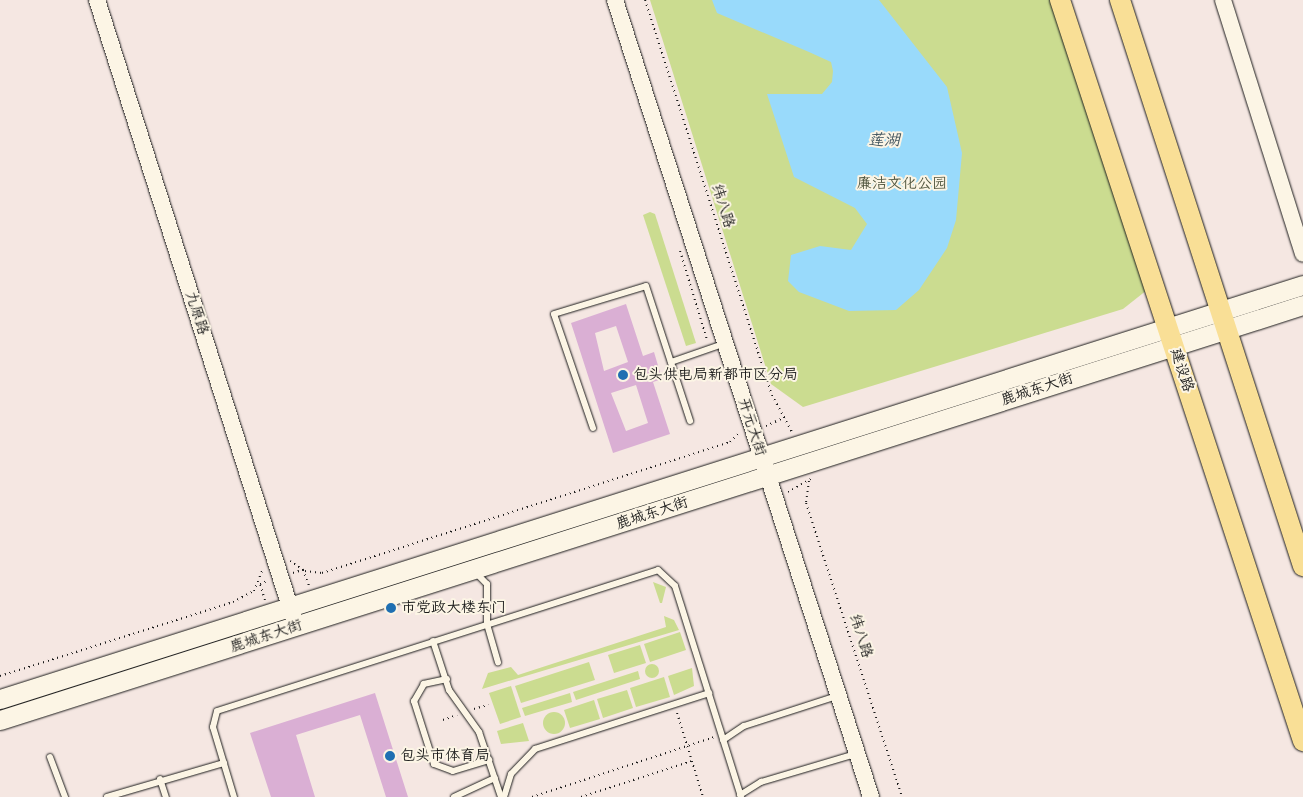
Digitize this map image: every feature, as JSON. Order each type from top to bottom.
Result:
[{"type":"main road","name":"建设路","points":[[1060,0],[1303,741]]},
{"type":"main road","points":[[1120,0],[1303,566]]},
{"type":"main road","name":"鹿城东大街","points":[[0,720],[767,476],[1170,337],[1220,310],[1303,285]]},
{"type":"main road","name":"鹿城东大街","points":[[0,700],[761,457],[1170,337],[1226,329],[1303,304]]},
{"type":"street","name":"九原路","points":[[96,0],[296,626]]},
{"type":"street","name":"开元大街","points":[[615,0],[870,797]]},
{"type":"street","points":[[1223,0],[1303,254]]},
{"type":"lane","points":[[593,428],[554,314],[646,286],[690,421]]},
{"type":"lane","points":[[671,362],[725,343]]},
{"type":"lane","points":[[472,570],[487,584],[487,624],[498,662]]},
{"type":"lane","points":[[234,797],[212,727],[217,711],[487,624],[662,571],[675,586],[741,796],[761,782],[854,752],[858,758]]},
{"type":"lane","points":[[433,642],[447,679],[449,690],[479,732],[502,797]]},
{"type":"lane","points":[[447,679],[424,684],[414,701],[434,764],[453,771],[489,760]]},
{"type":"lane","points":[[502,797],[511,774],[536,749],[709,693]]},
{"type":"lane","points":[[723,740],[744,726],[836,694],[839,700]]},
{"type":"lane","points":[[50,757],[65,797]]},
{"type":"lane","points":[[107,797],[160,779],[224,763]]},
{"type":"lane","points":[[454,797],[495,778]]},
{"type":"lane","points":[[160,779],[166,797]]},
{"type":"path","name":"纬八路","points":[[645,0],[772,395],[787,415]]},
{"type":"path","points":[[303,570],[322,573],[730,442],[741,430]]},
{"type":"path","name":"纬八路","points":[[809,481],[806,503],[902,797]]},
{"type":"path","points":[[0,676],[233,602],[260,584]]},
{"type":"path","points":[[674,704],[704,797]]},
{"type":"path","points":[[532,797],[714,737]]},
{"type":"path","points":[[581,797],[692,761]]},
{"type":"path","points":[[549,791],[551,797]]},
{"type":"green space","name":"廉洁文化公园","points":[[650,0],[1052,0],[1147,290],[1123,309],[803,407],[771,384]]},
{"type":"green space","points":[[650,212],[655,214],[696,343],[686,346],[643,215]]},
{"type":"green space","points":[[653,582],[666,587],[662,603],[660,603]]},
{"type":"green space","points":[[664,616],[674,620],[679,630],[482,689],[488,673],[511,667],[518,675],[666,627]]},
{"type":"green space","points":[[680,632],[686,650],[650,662],[644,644]]},
{"type":"green space","points":[[640,645],[646,663],[614,673],[608,655]]},
{"type":"green space","points":[[589,662],[595,680],[521,703],[515,686]]},
{"type":"green space","points":[[649,664],[655,664],[659,671],[655,678],[649,678],[645,674],[645,668]]},
{"type":"green space","points":[[692,668],[694,686],[674,695],[668,676]]},
{"type":"green space","points":[[638,671],[640,679],[576,700],[573,692]]},
{"type":"green space","points":[[664,677],[670,697],[636,707],[630,688]]},
{"type":"green space","points":[[511,686],[521,717],[500,724],[489,693]]},
{"type":"green space","points":[[627,690],[633,708],[603,718],[597,699]]},
{"type":"green space","points":[[570,693],[572,702],[525,716],[522,708]]},
{"type":"green space","points":[[594,700],[600,719],[570,728],[564,710]]},
{"type":"green space","points":[[554,712],[562,715],[565,723],[562,731],[554,734],[546,731],[543,723],[546,715]]},
{"type":"green space","points":[[523,723],[529,741],[501,744],[497,731]]},
{"type":"water","name":"莲湖","points":[[712,0],[879,0],[947,87],[962,153],[956,220],[947,248],[919,290],[896,310],[849,311],[799,292],[788,281],[791,255],[820,246],[851,250],[867,224],[855,208],[794,177],[767,94],[822,94],[832,82],[833,71],[831,62],[717,13]]},
{"type":"building","name":"包头供电局新都市区分局","points":[[626,304],[643,356],[654,352],[662,379],[653,382],[670,434],[613,453],[571,323]],"holes":[[[616,326],[628,362],[604,371],[595,333]],[[636,385],[648,423],[626,431],[611,393]]]},
{"type":"building","points":[[375,693],[408,797],[386,797],[360,715],[296,735],[315,797],[271,797],[250,733]]},
{"type":"place","name":"包头供电局新都市区分局","points":[[623,375]]},
{"type":"place","name":"市党政大楼东门","points":[[391,608]]},
{"type":"place","name":"包头市体育局","points":[[390,756]]}]
